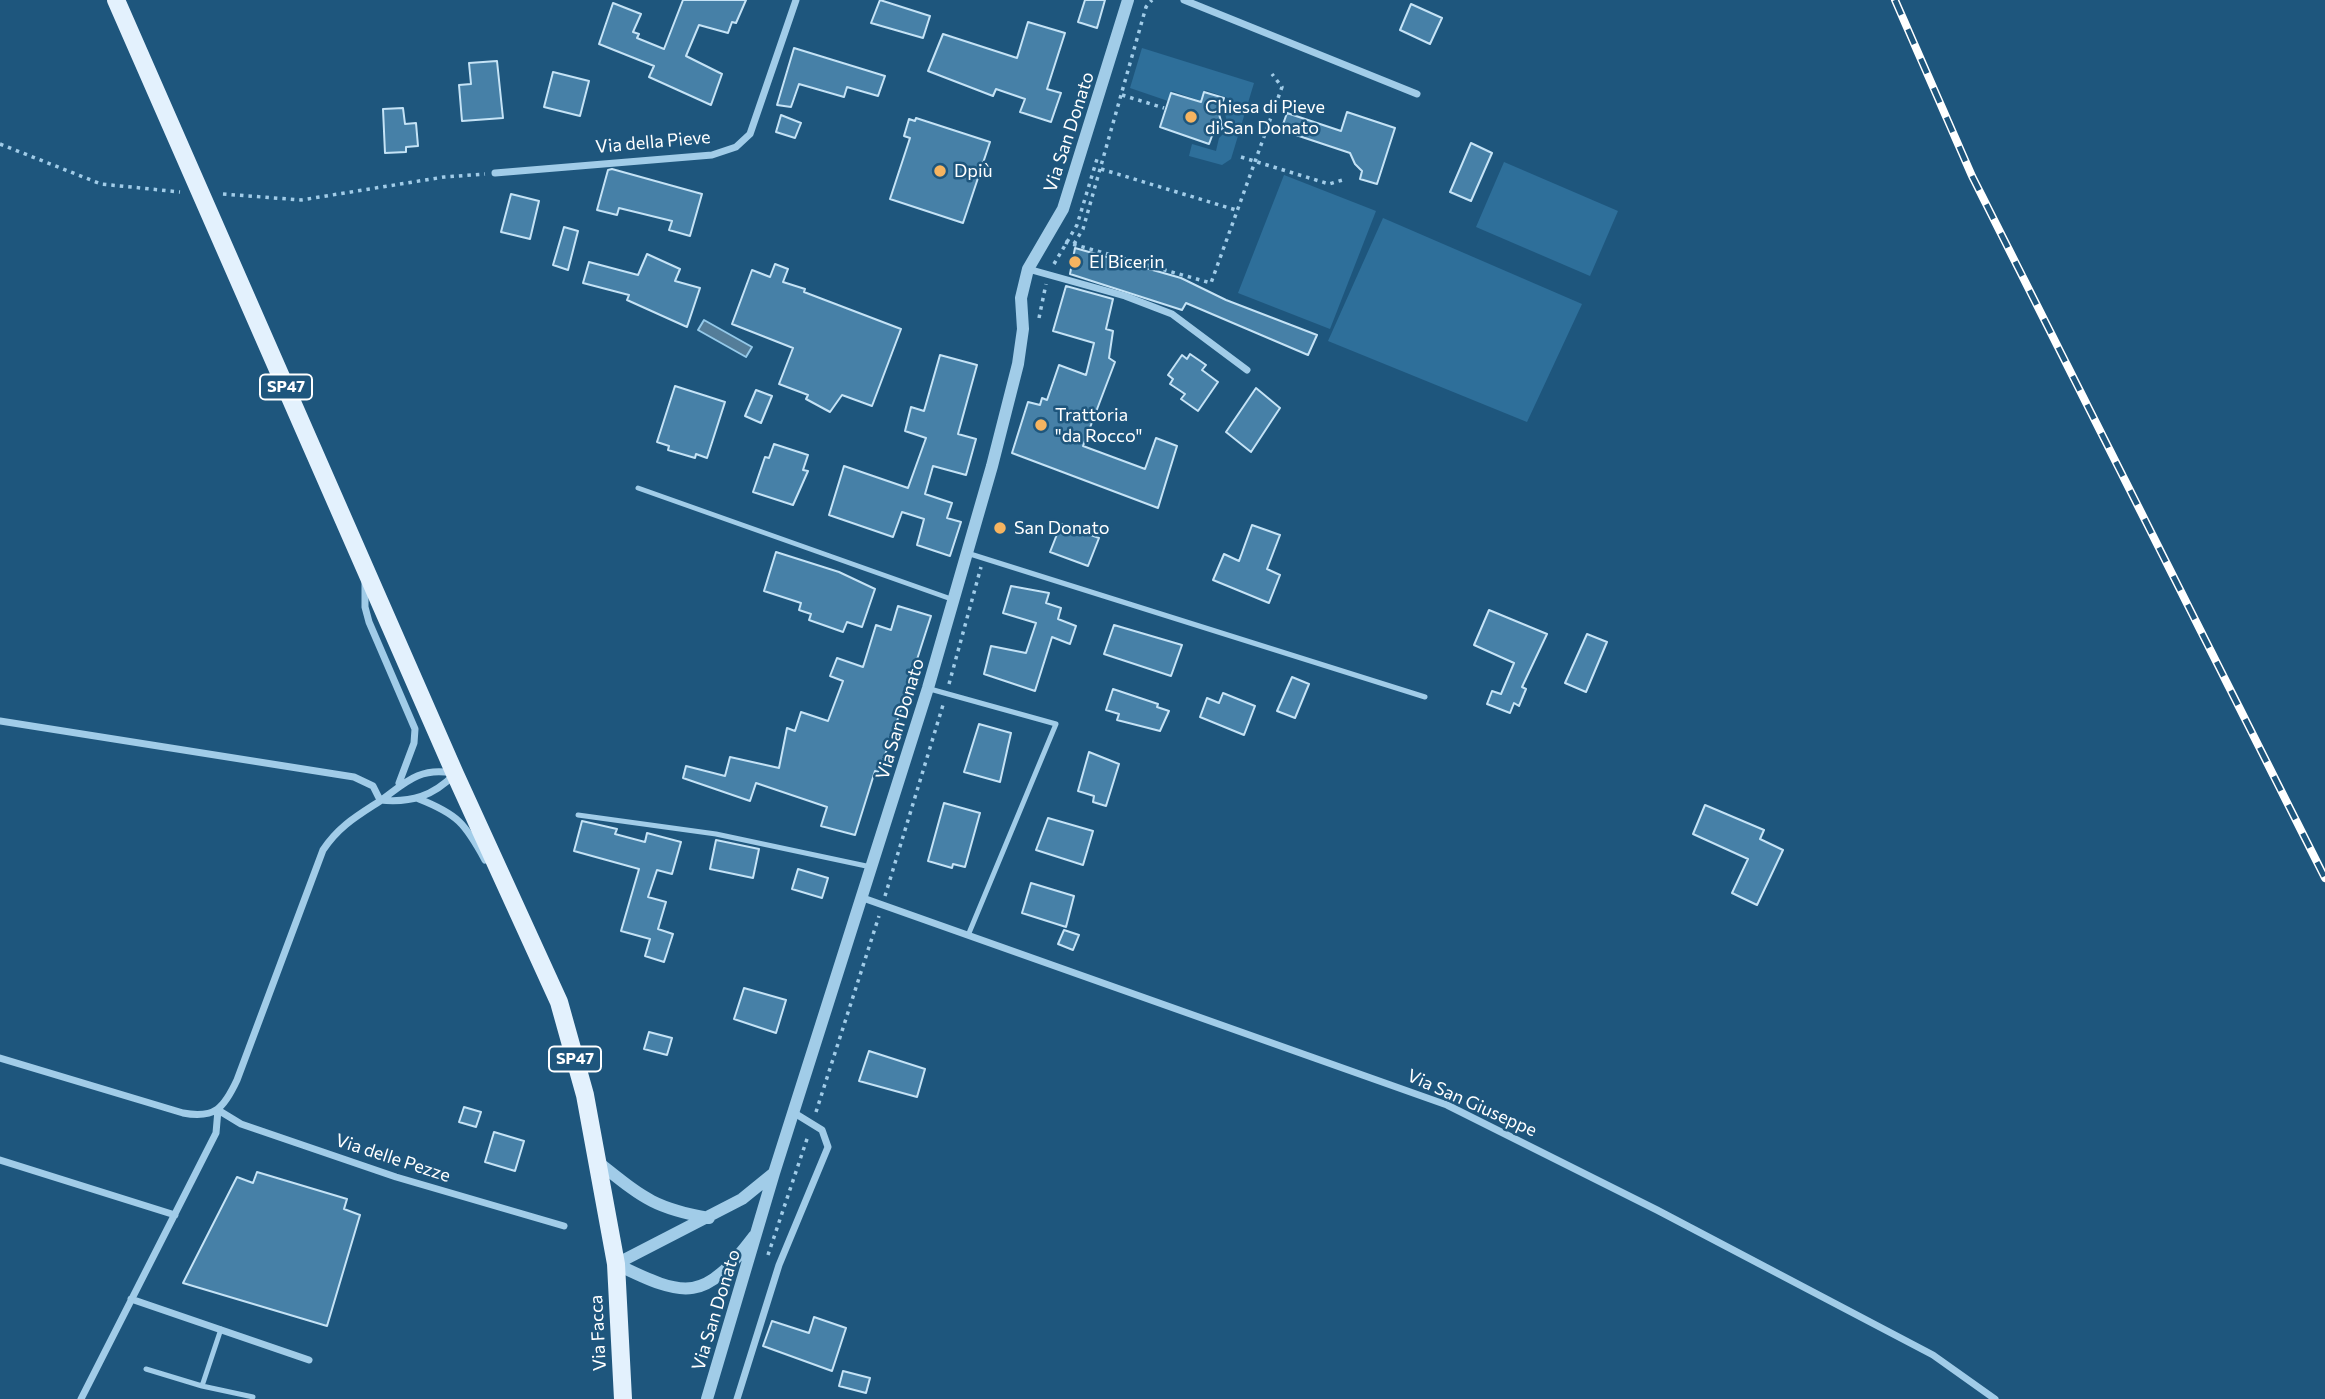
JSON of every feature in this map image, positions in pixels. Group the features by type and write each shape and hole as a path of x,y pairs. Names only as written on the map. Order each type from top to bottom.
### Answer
{"main road":[{"name":"SP47","path":"117,0 454,774 559,1002 599,1163 616,1265"},
{"name":"Via Facca","path":"616,1265 623,1399"}],"street":[{"name":"Via della Pieve","path":"495,173 712,155 736,147 750,134 796,0"},
{"name":"Via San Donato","path":"707,1399 774,1173 796,1114 954,600 1018,364 1023,329 1020,298 1028,269 1063,209 1128,0"},
{"path":"1184,0 1417,94"},
{"path":"1028,269 1125,296 1172,314 1247,370"},
{"path":"366,570 363,594 369,622 415,729 414,743 400,783"},
{"path":"0,721 354,777 373,786 380,800"},
{"path":"0,1058 183,1113 200,1116 218,1110 228,1100 237,1080 323,850 346,821 380,800 400,783 428,771 454,774"},
{"path":"419,799 435,791 454,774"},
{"path":"380,800 419,799 452,813 463,825 539,958"},
{"name":"Via San Giuseppe","path":"863,898 970,933 1447,1105 1657,1210 1933,1355 1995,1399"},
{"path":"81,1399 216,1133 218,1110"},
{"name":"Via delle Pezze","path":"218,1110 241,1124 396,1177 564,1226"},
{"path":"737,1399 779,1265 828,1147 822,1130 796,1114"},
{"path":"0,1160 175,1215"},
{"path":"599,1163 638,1195 670,1211 709,1218"},
{"path":"616,1265 742,1199 774,1173"},
{"name":"Via San Donato","path":"616,1265 658,1285 681,1290 706,1286 726,1270 758,1231"},
{"path":"131,1299 309,1360"}],"lane":[{"path":"638,488 954,600"},
{"path":"967,553 1425,697"},
{"path":"928,688 1056,724 970,933"},
{"path":"578,815 716,834 872,867"},
{"path":"202,1386 222,1329"},
{"path":"146,1369 202,1386 253,1397"}],"path":[{"path":"1074,244 1083,229 1146,7 1152,0"},
{"path":"1065,242 1211,283 1282,87 1272,74"},
{"path":"1122,95 1164,108"},
{"path":"0,144 101,184 182,192"},
{"path":"1241,157 1329,184 1346,179"},
{"path":"1101,169 1236,210"},
{"path":"223,194 301,200 444,177 495,173"},
{"path":"812,1124 874,931"}],"shaded area":[{"path":"1142,48 1254,83 1231,159 1222,165 1189,156 1192,144 1216,151 1219,138 1229,128 1225,114 1228,98 1205,90 1201,101 1172,91 1168,101 1130,88"},
{"path":"1504,162 1618,211 1590,276 1476,227"},
{"path":"1284,175 1376,211 1330,329 1238,293"},
{"path":"1383,218 1582,304 1527,422 1328,341"},
{"path":"704,320 752,347 746,357 698,330"}],"building":[{"path":"683,0 746,0 736,23 732,22 728,33 699,25 686,56 722,74 711,105 649,77 654,66 599,44 613,3 641,14 633,32 639,34 637,38 664,49"},
{"path":"880,0 930,16 923,38 871,23"},
{"path":"1085,0 1105,0 1097,28 1078,22"},
{"path":"1411,4 1442,18 1430,44 1400,30"},
{"path":"1028,22 1065,33 1047,89 1061,93 1051,122 1020,112 1025,99 996,89 993,96 928,71 943,34 1017,58"},
{"path":"794,48 885,76 878,96 847,87 844,97 799,84 791,107 777,105"},
{"path":"497,61 503,118 462,121 459,85 471,84 469,63"},
{"path":"553,72 589,81 580,116 544,107"},
{"name":"Chiesa di Pieve di San Donato","path":"1204,92 1224,98 1219,114 1223,128 1212,136 1209,144 1160,127 1171,93 1201,102"},
{"path":"403,108 405,124 416,123 418,146 406,147 406,152 385,153 383,109"},
{"path":"1347,112 1395,128 1377,184 1360,179 1362,171 1350,153 1281,130 1287,113 1341,131"},
{"path":"781,115 801,123 795,138 776,132"},
{"name":"Dpiù","path":"916,118 990,142 963,223 890,199 910,138 904,136 909,119 915,121"},
{"path":"1471,143 1492,153 1471,201 1450,192"},
{"path":"608,170 702,194 690,236 669,230 672,221 619,208 617,215 597,210"},
{"path":"511,194 539,201 530,239 501,232"},
{"path":"564,227 578,231 568,270 553,265"},
{"path":"1075,248 1181,278 1226,300 1317,335 1308,355 1186,303 1182,310 1070,274"},
{"path":"647,254 680,269 675,281 700,288 687,327 627,300 629,295 583,283 589,262 638,275"},
{"path":"775,264 788,269 783,282 901,329 872,406 842,395 830,412 806,399 808,395 779,384 793,348 732,324 752,270 770,277"},
{"path":"1066,286 1113,299 1106,329 1113,331 1109,358 1115,362 1083,446 1145,469 1156,438 1177,446 1158,508 1012,453 1028,402 1040,405 1042,398 1047,400 1059,365 1086,375 1094,343 1053,331"},
{"path":"1190,354 1206,365 1202,370 1218,382 1198,411 1181,399 1185,394 1170,384 1173,379 1168,375 1182,355 1187,359"},
{"path":"940,355 977,365 958,434 976,439 966,475 933,466 925,494 952,503 947,518 961,522 950,556 917,545 924,519 902,512 893,537 829,515 844,466 908,488 926,438 905,431 911,407 924,411"},
{"path":"675,386 725,402 707,458 696,454 695,458 668,450 669,446 657,442"},
{"path":"1256,388 1280,408 1251,452 1226,432"},
{"path":"756,390 772,396 761,423 745,416"},
{"path":"774,444 808,455 803,470 808,471 793,505 753,492 765,457 769,458"},
{"path":"1061,524 1099,538 1088,566 1050,552"},
{"path":"1252,525 1280,535 1267,569 1280,575 1269,603 1213,580 1224,554 1239,561"},
{"path":"776,552 839,572 875,589 862,627 847,622 843,632 809,620 811,614 799,610 801,603 764,591"},
{"path":"1011,586 1049,593 1046,603 1061,608 1058,619 1076,626 1070,644 1052,637 1035,691 984,674 991,646 1026,653 1036,623 1003,613"},
{"path":"898,606 931,616 892,737 878,772 875,771 855,835 821,826 827,807 756,783 750,801 683,778 686,766 725,776 730,757 779,768 787,728 795,731 801,712 828,721 843,681 830,676 837,658 863,667 876,625 891,630"},
{"path":"1489,610 1547,634 1522,687 1526,689 1519,706 1514,703 1510,713 1487,704 1492,691 1501,694 1514,663 1474,645"},
{"path":"1114,625 1182,645 1171,676 1104,654"},
{"path":"1587,634 1607,642 1586,692 1565,683"},
{"path":"1292,677 1309,684 1295,718 1277,711"},
{"path":"1113,689 1158,704 1157,707 1169,711 1160,731 1117,720 1119,714 1106,710"},
{"path":"1223,693 1255,706 1244,735 1200,717 1207,698 1219,703"},
{"path":"979,724 1011,733 1000,782 964,772"},
{"path":"1089,752 1119,764 1106,806 1093,802 1094,796 1078,791"},
{"path":"944,803 980,813 965,867 953,864 952,868 928,861"},
{"path":"1705,805 1764,830 1760,839 1783,850 1757,905 1732,893 1748,859 1693,834"},
{"path":"1048,818 1093,831 1083,865 1036,850"},
{"path":"582,821 617,829 615,834 645,842 647,833 681,842 672,874 657,870 648,897 666,902 658,929 673,934 664,962 645,956 650,939 621,931 639,869 574,851"},
{"path":"716,840 759,849 753,878 710,869"},
{"path":"798,869 828,878 822,898 792,889"},
{"path":"1031,883 1074,896 1066,927 1022,913"},
{"path":"1064,930 1079,935 1073,950 1058,944"},
{"path":"744,988 786,1000 776,1033 734,1019"},
{"path":"649,1032 672,1038 667,1055 644,1049"},
{"path":"869,1051 925,1069 917,1097 859,1081"},
{"path":"464,1107 481,1112 476,1127 459,1122"},
{"path":"494,1132 524,1141 515,1171 485,1162"},
{"path":"257,1172 347,1199 344,1209 360,1215 327,1326 183,1283 237,1177 253,1183"},
{"path":"814,1317 846,1328 832,1371 763,1346 772,1321 809,1333"},
{"path":"843,1371 870,1378 866,1393 839,1386"}],"railway":[{"path":"1895,0 1972,176 2325,878"}],"place":[{"name":"Chiesa di Pieve di San Donato","path":"1191,117"},
{"name":"Dpiù","path":"940,171"},
{"name":"El Bicerin","path":"1075,262"},
{"name":"Trattoria \"da Rocco\"","path":"1041,425"},
{"name":"San Donato","path":"1000,528"}]}
